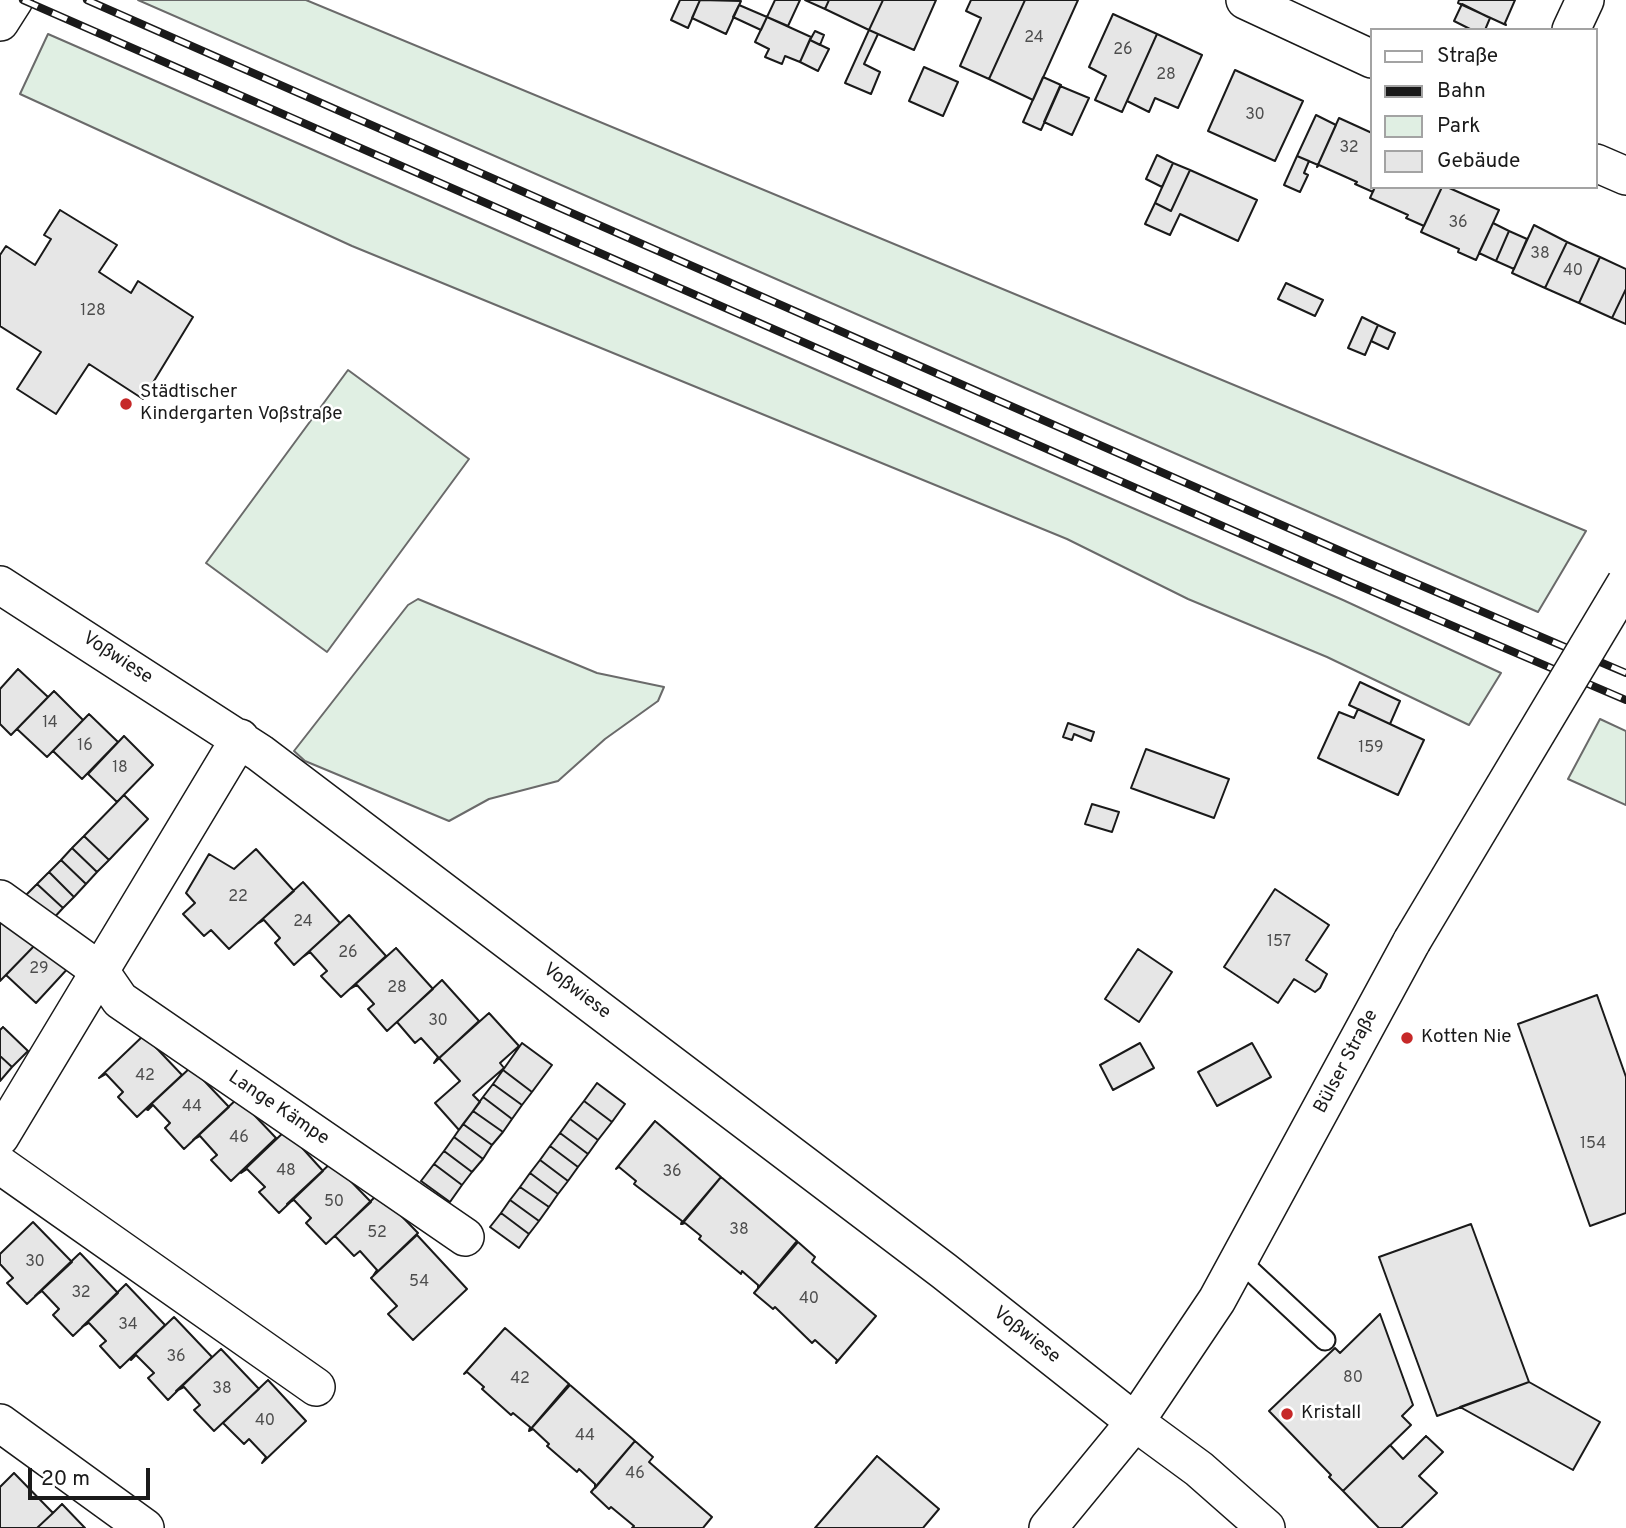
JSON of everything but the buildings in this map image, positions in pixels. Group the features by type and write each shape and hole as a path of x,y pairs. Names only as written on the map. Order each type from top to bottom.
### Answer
{"street":[{"path":"1245,0 1370,58"},
{"path":"1572,28 1585,0"},
{"path":"1598,164 1626,176"},
{"name":"Bülser Straße","path":"1048,1528 1135,1422 1217,1300 1412,941 1626,583"},
{"name":"Voßwiese","path":"0,585 240,738 944,1271 1135,1422 1199,1469 1266,1528"},
{"path":"0,1137 240,738"},
{"name":"Lange Kämpe","path":"0,899 100,971 120,1000 465,1237"},
{"path":"0,1165 316,1387"},
{"path":"0,1423 145,1528"}],"lane":[{"path":"1240,1261 1325,1340"}],"green space":[{"path":"138,0 306,0 1586,531 1538,612"},
{"path":"48,34 1343,600 1501,673 1469,725 1327,657 1188,599 1067,539 352,246 20,94"},
{"path":"348,370 469,459 327,652 206,563"},
{"path":"418,599 597,673 664,687 658,701 605,739 558,781 489,799 449,821 305,761 294,751 408,605"},
{"path":"1600,719 1626,731 1626,805 1568,779"}],"railway":[{"path":"23,0 1348,581 1626,700"},
{"path":"87,0 1359,559 1626,673"}],"place":[{"name":"Städtischer Kindergarten Voßstraße","path":"126,404"},
{"name":"Kotten Nie","path":"1407,1038"},
{"name":"Kristall","path":"1287,1414"}]}
